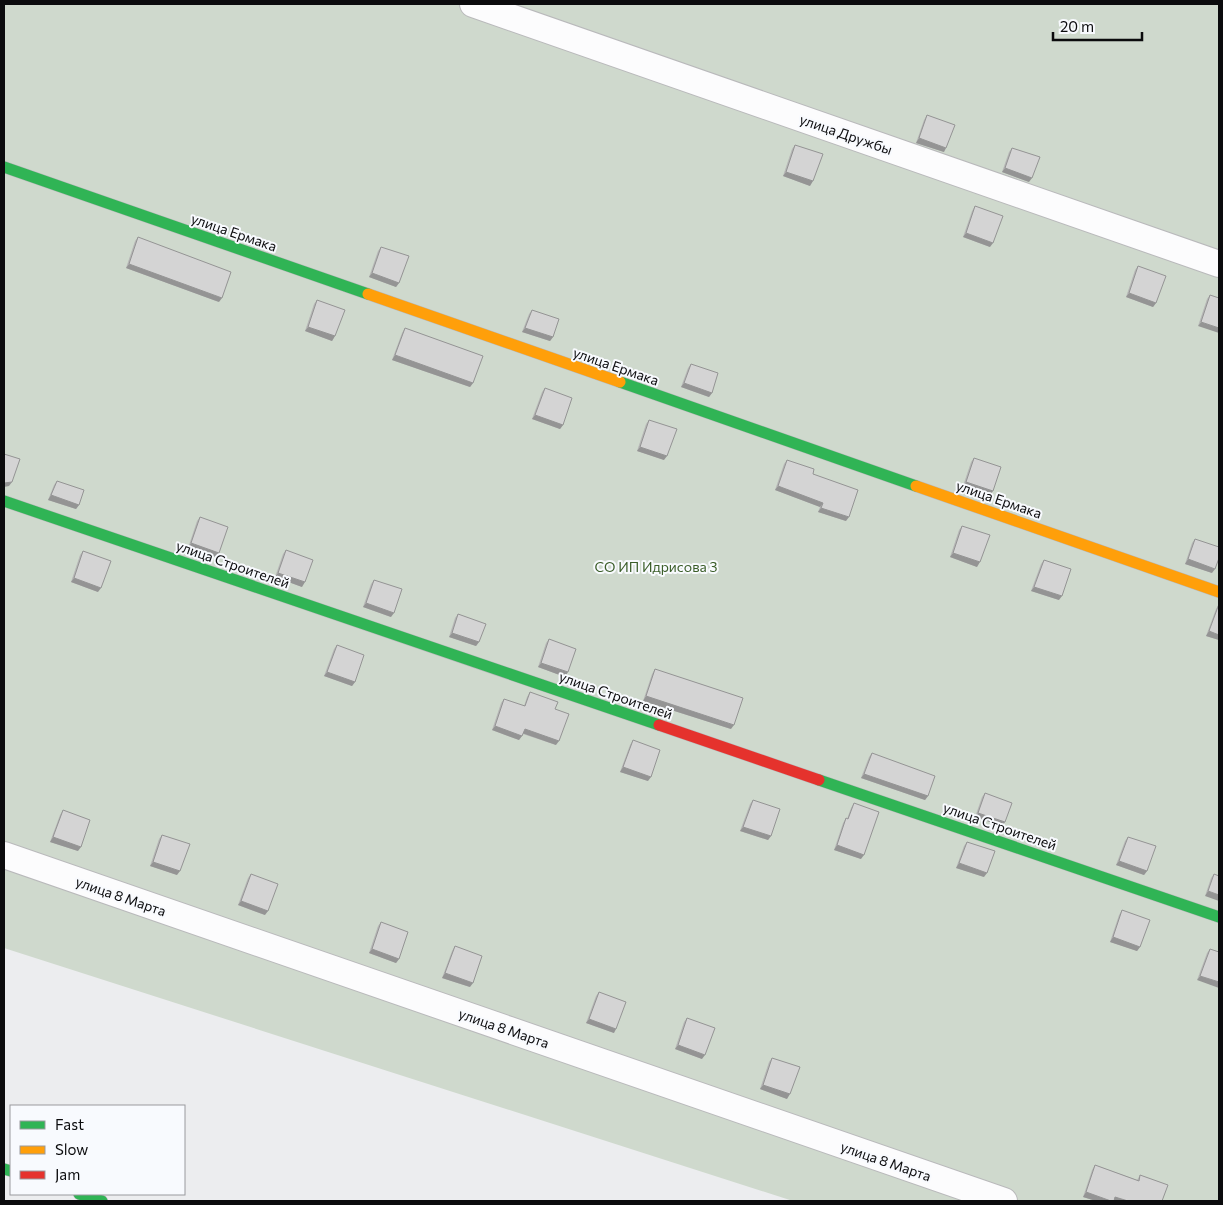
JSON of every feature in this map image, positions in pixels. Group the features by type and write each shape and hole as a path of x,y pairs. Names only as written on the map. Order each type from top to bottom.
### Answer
{"street":[{"name":"улица Дружбы","path":"473,4 1219,264"},
{"name":"улица Ермака","path":"4,168 1219,592"},
{"name":"улица Строителей","path":"4,501 1219,917"},
{"name":"улица 8 Марта","path":"4,856 1004,1201"},
{"path":"82,1195 102,1201"}],"green space":[{"name":"СО ИП Идрисова 3","path":"4,4 1219,4 1219,1201 793,1201 4,948"}],"building":[{"path":"927,115 955,125 946,148 919,138"},
{"path":"795,145 823,154 813,181 786,172"},
{"path":"1012,148 1040,157 1032,178 1005,168"},
{"path":"975,206 1003,216 993,243 966,233"},
{"path":"138,237 231,272 222,298 129,264"},
{"path":"381,247 409,256 399,283 372,273"},
{"path":"1138,266 1166,276 1156,303 1129,293"},
{"path":"1210,295 1219,298 1219,328 1201,322"},
{"path":"317,300 345,310 335,336 308,327"},
{"path":"532,310 559,319 553,337 525,328"},
{"path":"405,328 483,356 473,383 395,355"},
{"path":"691,364 718,373 712,393 684,383"},
{"path":"545,388 572,398 563,425 535,415"},
{"path":"649,420 677,429 667,456 640,447"},
{"path":"4,454 20,459 12,482 4,483"},
{"path":"974,458 1001,467 993,491 966,482"},
{"path":"787,460 814,469 813,474 858,490 849,517 821,508 823,503 778,486"},
{"path":"57,481 84,490 79,505 51,495"},
{"path":"200,517 228,527 219,553 191,543"},
{"path":"962,526 990,535 980,562 953,553"},
{"path":"1195,539 1219,547 1219,558 1215,569 1188,559"},
{"path":"286,550 313,560 305,582 278,573"},
{"path":"83,551 111,561 101,588 74,578"},
{"path":"1044,560 1071,569 1062,596 1034,587"},
{"path":"374,580 402,589 394,613 366,603"},
{"path":"1219,604 1219,635 1209,631"},
{"path":"458,614 486,624 479,642 452,633"},
{"path":"549,639 576,649 568,672 541,663"},
{"path":"337,645 364,655 355,682 327,672"},
{"path":"655,669 743,698 734,725 646,696"},
{"path":"530,692 558,702 555,709 569,714 559,741 525,729 522,736 495,726 504,699 525,706"},
{"path":"633,740 660,750 651,777 623,767"},
{"path":"872,753 935,776 928,796 864,774"},
{"path":"985,793 1012,803 1005,822 978,813"},
{"path":"753,800 780,809 771,836 743,827"},
{"path":"854,803 879,812 864,855 837,845 846,818 848,819"},
{"path":"63,810 90,820 81,847 53,837"},
{"path":"162,835 190,844 180,871 153,862"},
{"path":"1128,837 1156,846 1147,871 1119,861"},
{"path":"967,842 995,851 987,873 959,863"},
{"path":"251,874 278,884 268,911 241,901"},
{"path":"1214,874 1219,876 1219,895 1208,891"},
{"path":"1122,910 1150,920 1140,947 1113,937"},
{"path":"381,922 408,932 399,959 372,949"},
{"path":"455,946 482,956 473,983 445,973"},
{"path":"1210,949 1219,952 1219,982 1200,976"},
{"path":"599,992 626,1002 616,1029 589,1019"},
{"path":"687,1018 715,1028 705,1055 678,1045"},
{"path":"772,1058 800,1067 790,1094 763,1085"},
{"path":"1095,1165 1139,1181 1140,1175 1168,1185 1162,1201 1128,1201 1115,1197 1114,1201 1111,1201 1086,1192"}],"traffic: fast":[{"path":"4,167 368,294"},
{"path":"620,382 916,486"},
{"path":"4,501 659,725"},
{"path":"819,780 1219,917"},
{"path":"4,1169 10,1171"},
{"path":"82,1195 102,1201"}],"traffic: slow":[{"path":"368,294 620,382"},
{"path":"916,486 1219,592"}],"traffic: jam":[{"path":"659,725 819,780"}]}
